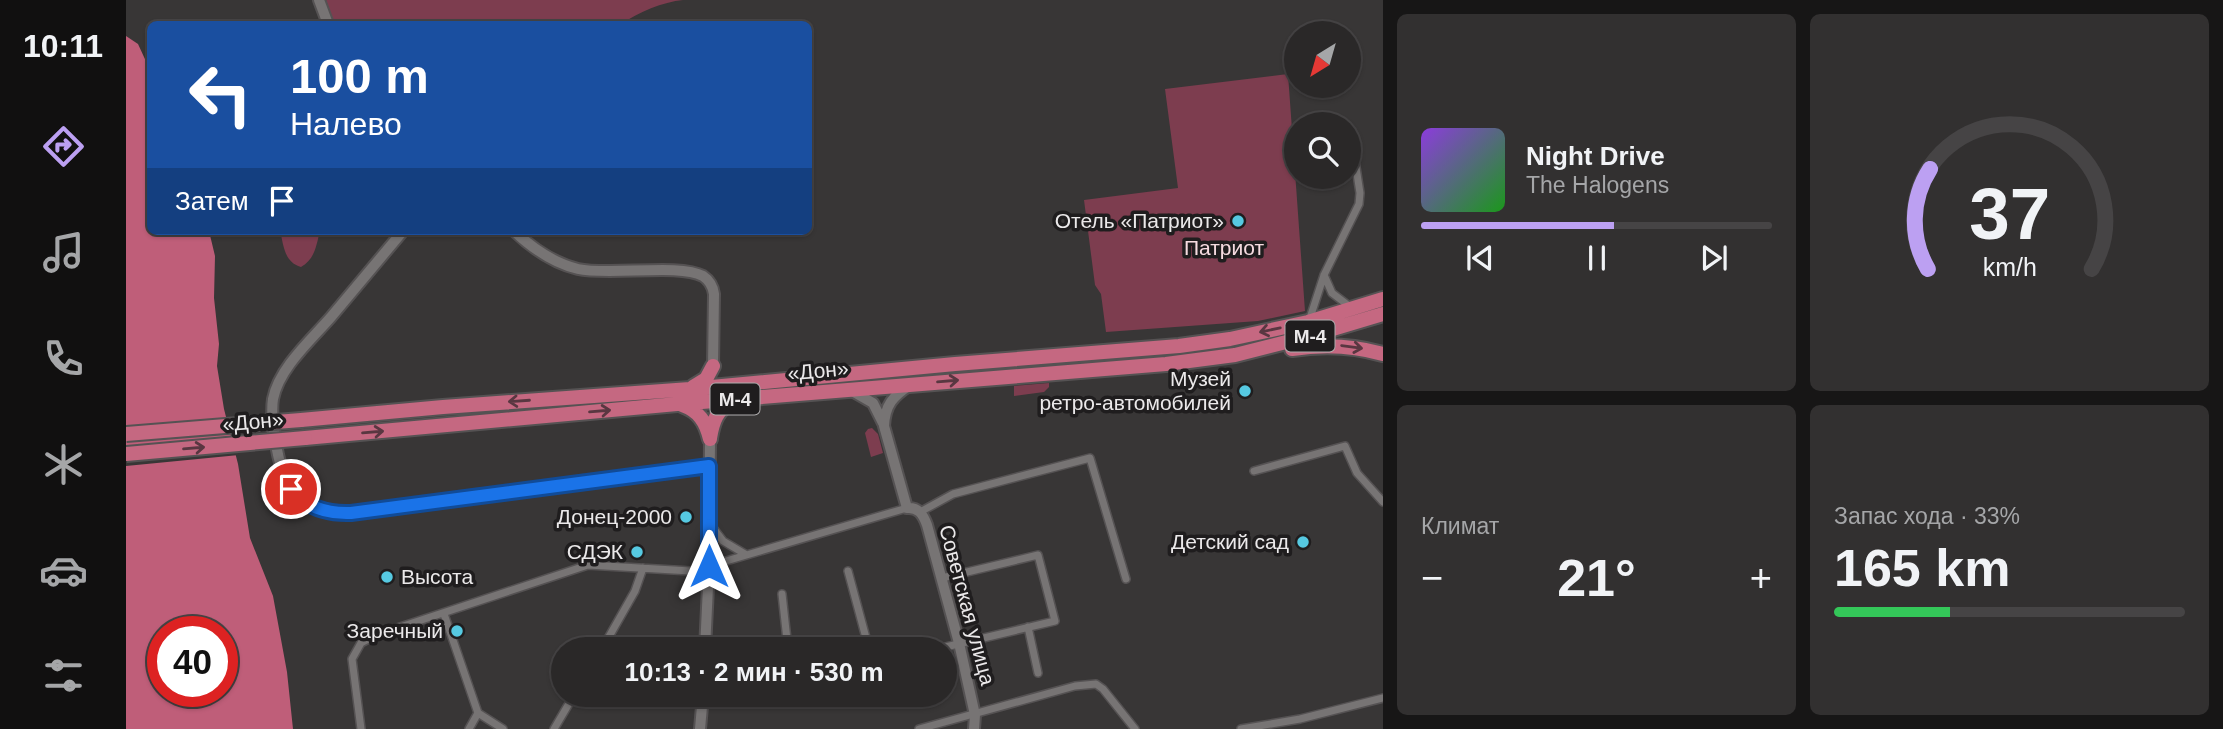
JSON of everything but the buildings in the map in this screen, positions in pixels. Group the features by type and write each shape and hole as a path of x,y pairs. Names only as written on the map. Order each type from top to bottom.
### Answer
{"highway":[{"name":"«Дон»","path":"126,454 677,404 734,392 955,363 1180,346 1308,322 1383,299"},
{"name":"«Дон»","path":"126,434 690,389 734,392 848,390 1081,372 1235,355 1383,314"},
{"path":"1235,355 1338,345 1383,354"},
{"path":"690,389 706,379 713,366"},
{"path":"710,439 715,418 734,392 720,379 713,366"},
{"path":"677,404 689,407 701,416 710,439"}],"main road":[{"path":"319,0 327,21"},
{"path":"400,235 292,363 276,391 272,411 278,456 285,477 298,496 307,503 327,512 351,513 709,466"},
{"path":"518,235 538,251 575,268 610,272 664,271 702,276 713,287 714,294 713,366"},
{"path":"884,426 889,401 912,383"},
{"path":"848,390 873,403 884,426"},
{"name":"Советская улица","path":"884,426 914,509 927,525 959,643 975,715 975,729"},
{"path":"706,637 710,439"},
{"path":"700,729 702,707"}],"street":[{"path":"1308,322 1324,275 1359,204 1359,189"},
{"path":"1324,275 1332,293 1353,309"},
{"path":"1254,471 1343,445 1348,449 1359,476 1383,502"},
{"path":"361,729 352,659 361,643 376,635 588,565 709,569 746,555 914,509 953,494 1090,458 1126,579"},
{"path":"709,523 723,541 746,555"},
{"path":"942,578 1038,555 1055,621 959,643"},
{"path":"609,637 635,591 643,568"},
{"path":"848,571 866,637"},
{"path":"782,594 785,637"},
{"path":"443,614 478,713 502,729"},
{"path":"1028,627 1038,673"},
{"path":"919,729 1075,686 1096,684 1135,729"},
{"path":"1241,729 1300,719 1383,698"},
{"path":"554,729 568,707"},
{"path":"469,729 478,713"}],"green space":[{"path":"326,0 683,0 651,8 626,21 333,21"},
{"name":"Патриот","path":"1284,74 1284,98 1290,98 1291,112 1284,112 1284,189 1296,189 1305,311 1258,321 1106,332 1101,294 1095,285 1084,200 1178,188 1165,89"},
{"path":"281,235 319,235 312,256 301,267 291,261"},
{"path":"1049,383 1044,392 1014,396 1014,386"},
{"path":"872,428 878,434 883,453 871,457 865,433"}],"shaded area":[{"path":"126,36 138,44 147,64 147,235 210,235 215,256 214,298 219,344 217,366 224,409 238,464 250,538 273,596 287,672 293,729 126,729"}],"pier":[{"path":"235,437 239,455 126,466 126,446"}],"place":[{"name":"Отель «Патриот»","path":"1238,221"},
{"name":"Музей ретро-автомобилей","path":"1245,391"},
{"name":"Донец-2000","path":"686,517"},
{"name":"Детский сад","path":"1303,542"},
{"name":"СДЭК","path":"637,552"},
{"name":"Высота","path":"387,577"},
{"name":"Заречный","path":"457,631"}],"route":[{"path":"291,489 317,509 339,514 372,512 709,466 709,566"}]}
